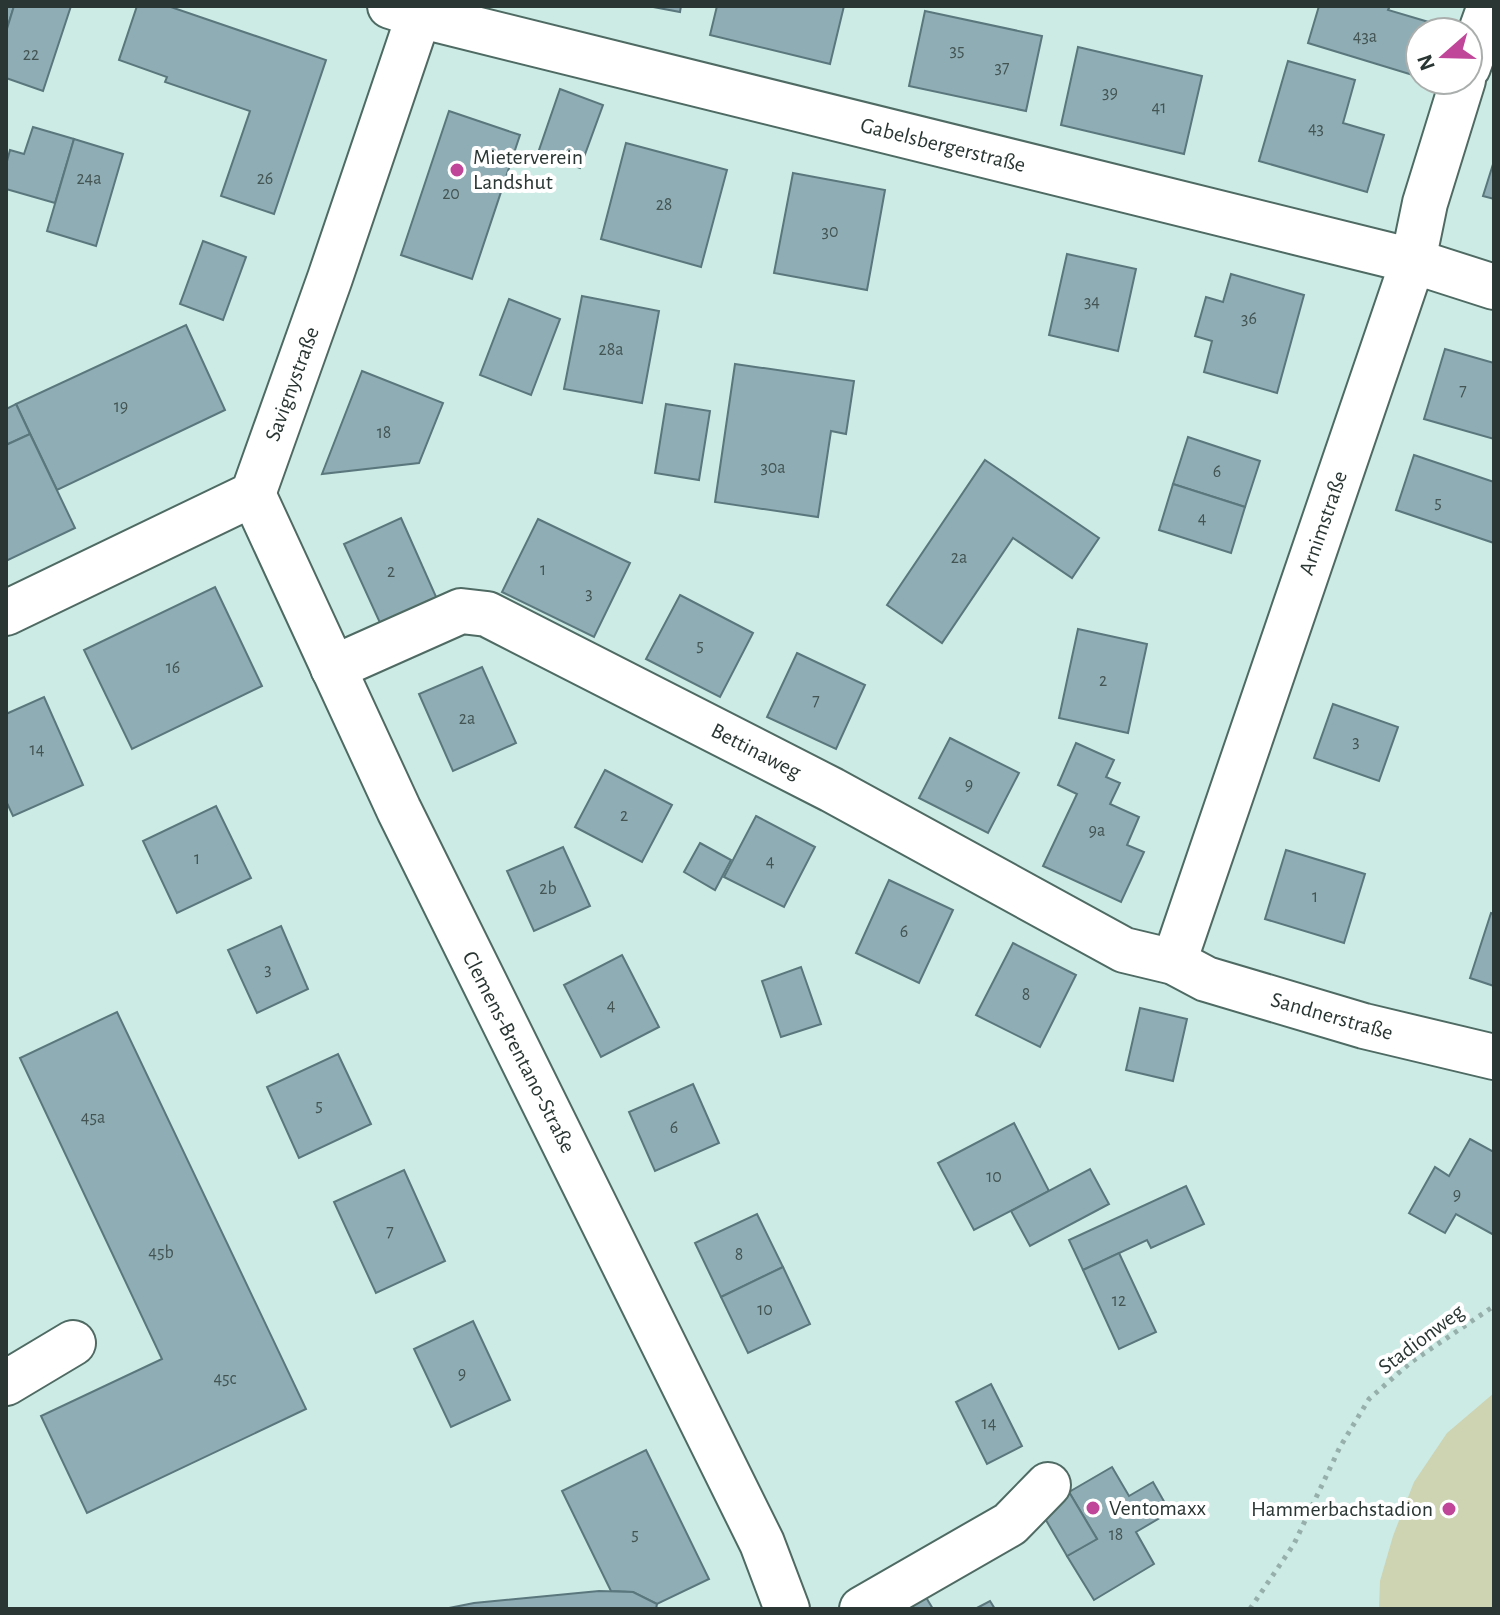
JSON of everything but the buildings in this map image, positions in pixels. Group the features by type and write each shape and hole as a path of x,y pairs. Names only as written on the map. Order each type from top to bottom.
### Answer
{"street":[{"name":"Gabelsbergerstraße","path":"410,9 1413,261 1494,287"},
{"name":"Savignystraße","path":"253,494 330,278 410,9"},
{"name":"Arnimstraße","path":"1174,962 1413,261 1425,203 1458,96"},
{"path":"6,613 253,494"},
{"name":"Clemens-Brentano-Straße","path":"253,494 432,877 762,1543 787,1609"},
{"name":"Bettinaweg","path":"333,668 461,611 487,614 832,790 1124,950 1174,962"},
{"name":"Sandnerstraße","path":"1174,962 1206,979 1349,1022 1494,1057"},
{"path":"6,1383 73,1343"},
{"path":"862,1609 1010,1524 1048,1485"}],"path":[{"name":"Stadionweg","path":"1250,1609 1294,1544 1340,1447 1369,1399 1410,1363 1494,1306"}],"green space":[{"name":"Hammerbachstadion","path":"1494,1393 1494,1609 1379,1609 1380,1581 1414,1482 1447,1433"}],"place":[{"name":"Mieterverein Landshut","path":"457,170"},
{"name":"Ventomaxx","path":"1093,1508"},
{"name":"Hammerbachstadion","path":"1449,1509"}]}
